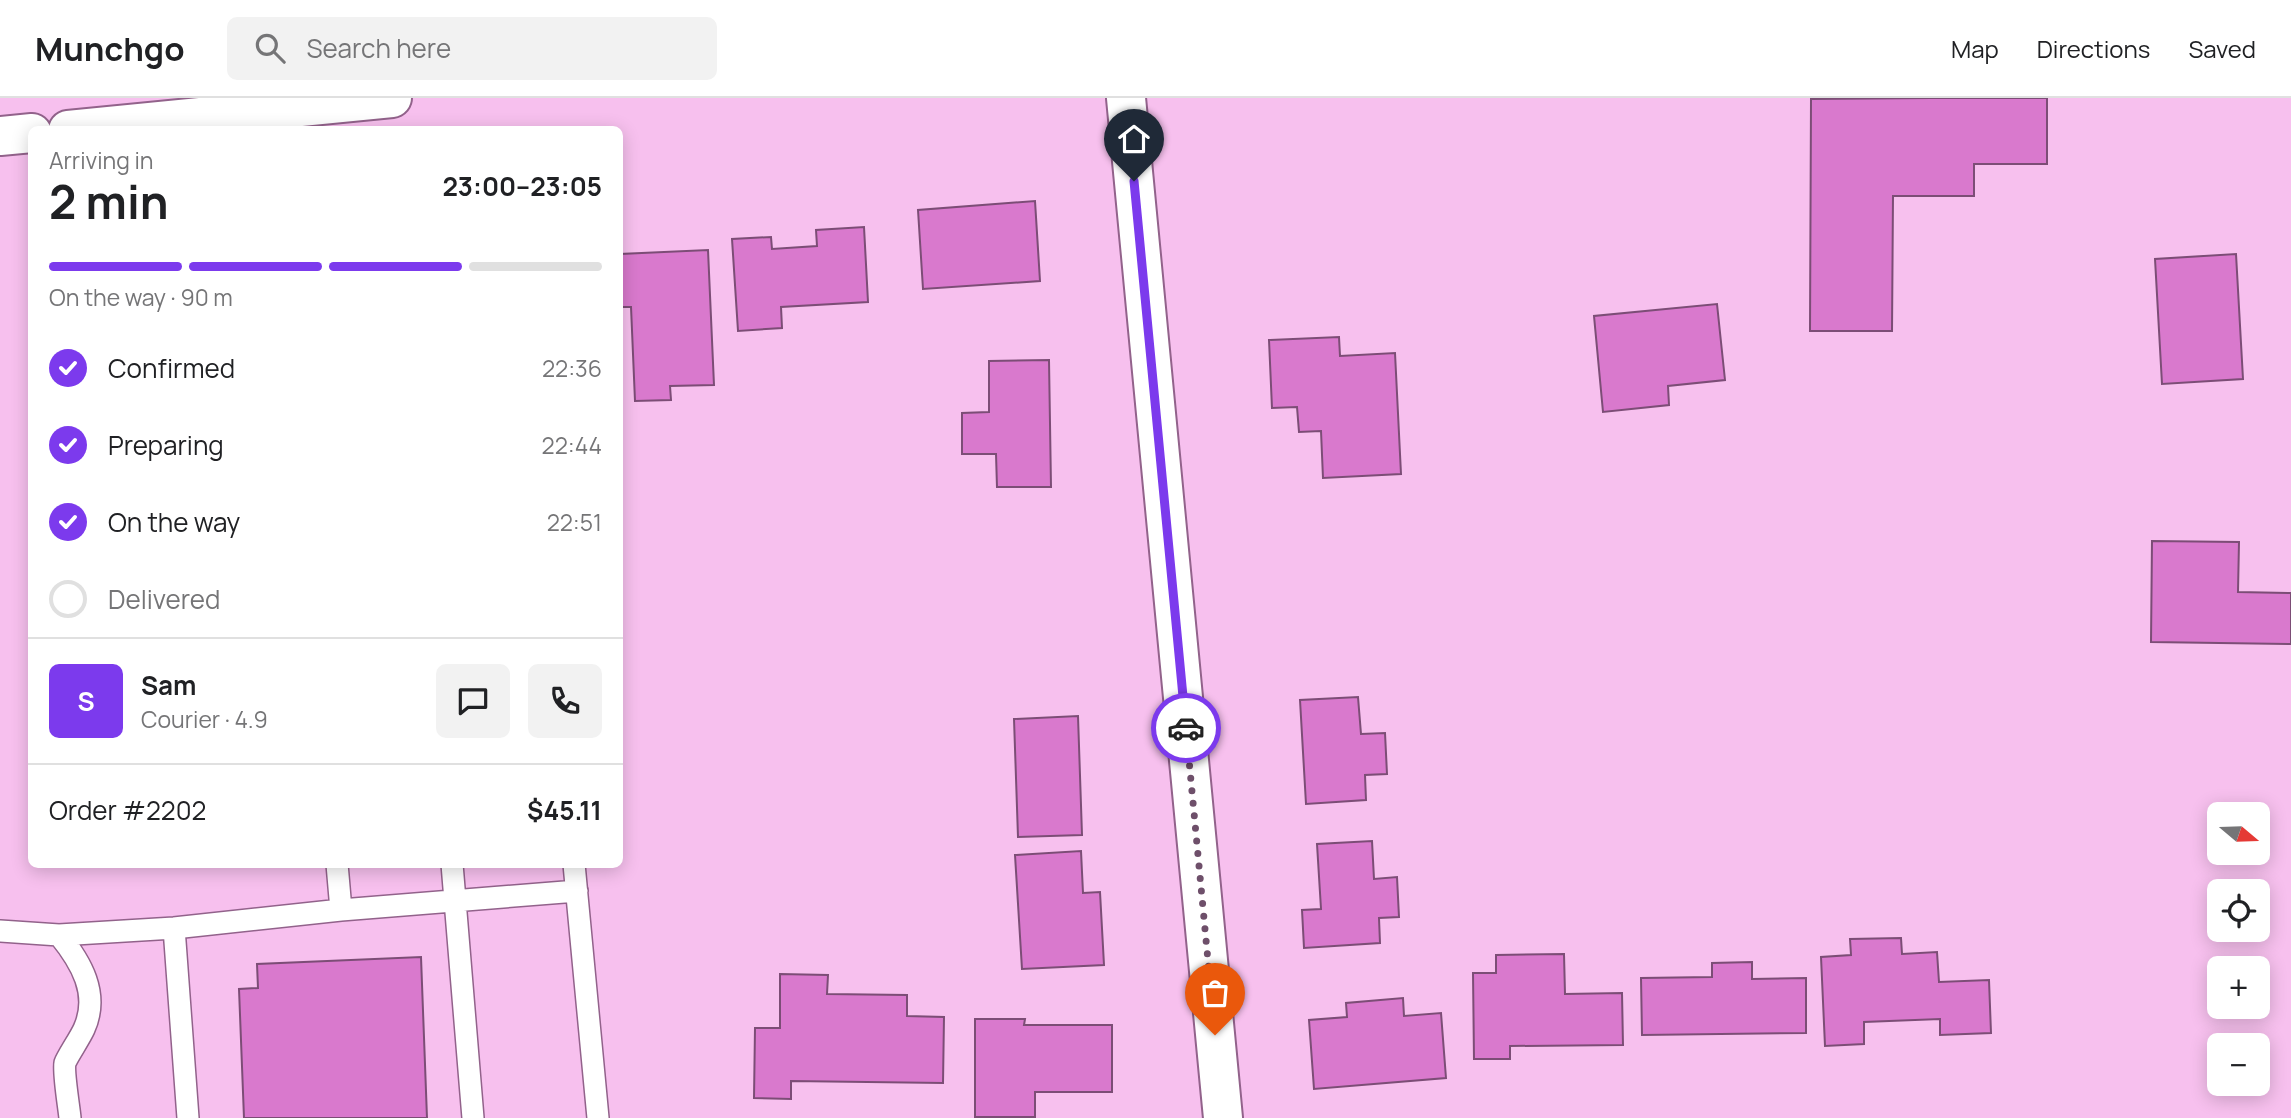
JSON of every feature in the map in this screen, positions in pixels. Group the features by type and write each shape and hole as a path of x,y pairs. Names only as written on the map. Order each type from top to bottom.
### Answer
{"street":[{"path":"108,126 391,98"},
{"path":"1126,98 1223,1118"},
{"path":"0,136 28,133"}],"lane":[{"path":"337,868 341,911"},
{"path":"452,868 474,1118"},
{"path":"574,868 598,1118"},
{"path":"0,931 59,935 174,928 577,891"},
{"path":"174,928 188,1118"},
{"path":"59,935 76,955 88,982 90,1004 86,1025 65,1063 70,1118"}],"building":[{"path":"2047,98 2047,164 1974,164 1974,196 1893,196 1892,331 1810,331 1811,99"},
{"path":"1035,201 1040,281 923,289 918,210"},
{"path":"864,227 868,302 781,307 782,328 738,331 732,239 771,237 772,249 817,246 816,230"},
{"path":"708,250 714,385 670,386 671,400 635,401 631,307 623,307 623,254"},
{"path":"2236,254 2243,379 2162,384 2155,259"},
{"path":"1717,304 1725,380 1668,386 1669,405 1603,412 1594,316"},
{"path":"1339,337 1340,356 1395,353 1401,474 1323,478 1321,431 1299,432 1297,407 1272,408 1269,340"},
{"path":"1049,360 1051,487 997,487 996,454 962,454 962,413 989,412 989,361"},
{"path":"2152,541 2239,542 2238,592 2291,593 2291,644 2151,642"},
{"path":"1358,697 1361,734 1385,733 1387,774 1365,775 1366,800 1306,804 1300,700"},
{"path":"1078,716 1082,835 1018,837 1014,719"},
{"path":"1372,841 1374,879 1397,877 1399,917 1379,918 1380,943 1304,948 1302,910 1321,909 1317,844"},
{"path":"1081,851 1083,893 1100,892 1104,965 1022,969 1015,855"},
{"path":"1901,938 1902,954 1937,952 1939,982 1989,980 1991,1033 1940,1035 1940,1019 1864,1022 1864,1044 1825,1046 1821,957 1851,955 1850,939"},
{"path":"1564,954 1565,994 1622,993 1623,1045 1510,1046 1510,1059 1474,1059 1473,973 1496,973 1496,955"},
{"path":"421,957 427,1118 244,1118 239,989 258,988 257,964"},
{"path":"1752,962 1752,979 1806,978 1806,1033 1642,1035 1641,978 1712,977 1712,963"},
{"path":"780,974 828,975 827,994 907,995 907,1016 944,1017 943,1083 791,1081 791,1099 754,1098 755,1028 780,1028"},
{"path":"1403,998 1404,1016 1441,1013 1446,1078 1314,1089 1309,1020 1347,1017 1346,1003"},
{"path":"975,1019 1025,1019 1024,1025 1112,1025 1112,1092 1035,1092 1035,1117 975,1117"}],"way so far":[{"path":"1186,728 1215,1035"}],"route":[{"path":"1134,181 1186,728"}]}
